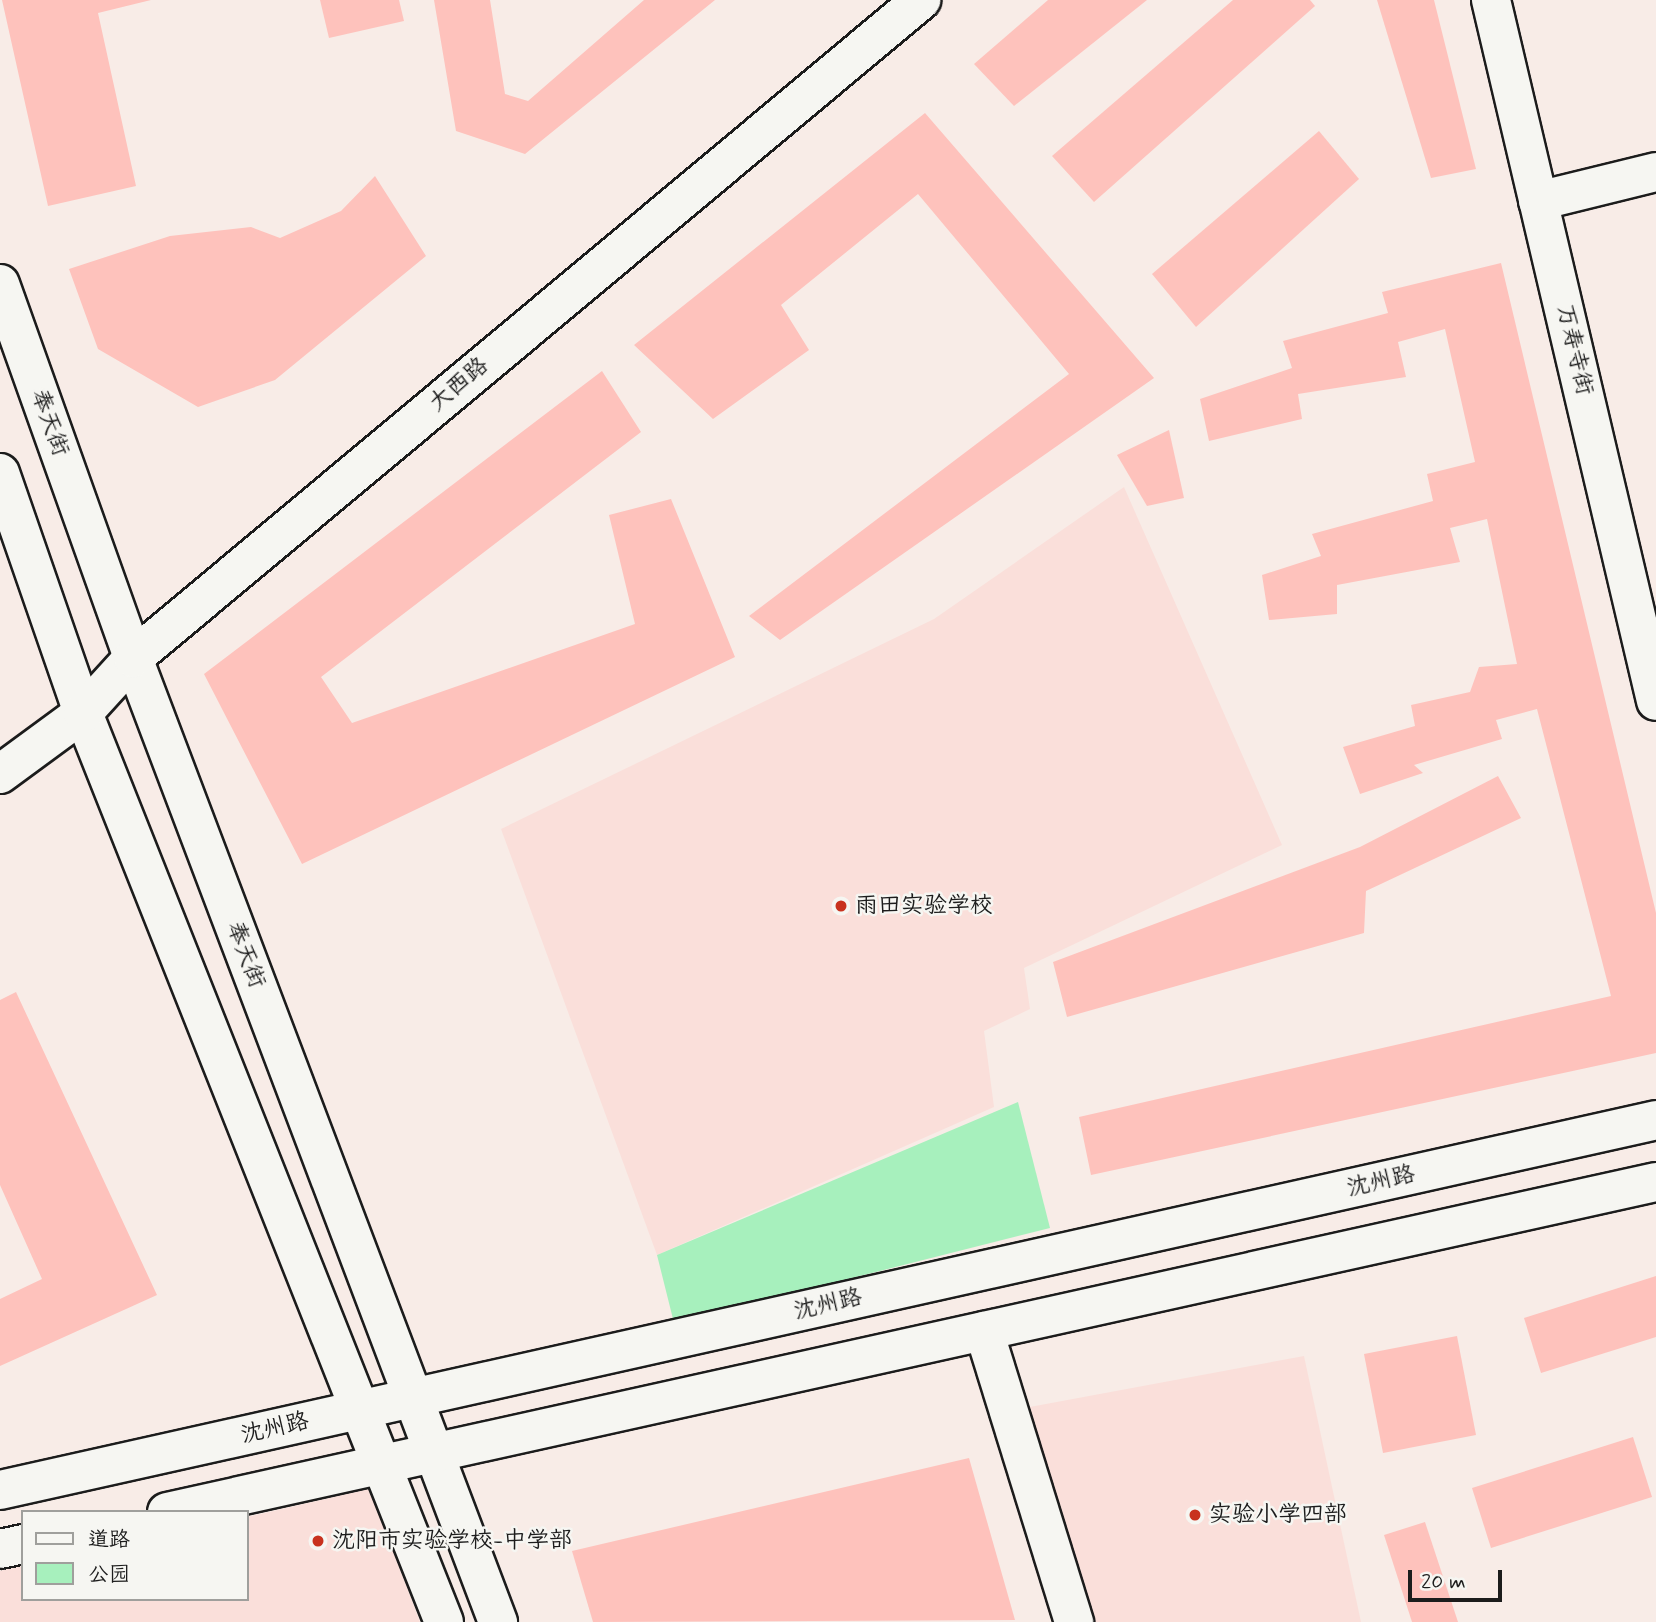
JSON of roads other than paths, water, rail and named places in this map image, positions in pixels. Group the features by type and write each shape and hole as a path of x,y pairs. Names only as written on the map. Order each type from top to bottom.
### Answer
{"main road":[{"name":"大西路","path":"0,774 83,713 132,657 921,0"},
{"name":"万寿寺街","path":"1491,0 1656,701"},
{"path":"1538,201 1656,172"},
{"name":"奉天街","path":"0,284 132,657 498,1622"},
{"path":"0,473 83,713 384,1464 444,1622"},
{"name":"沈州路","path":"0,1490 1656,1120"},
{"path":"176,1510 1656,1182"},
{"path":"984,1331 1074,1622"},
{"path":"0,1549 21,1544"}],"place":[{"name":"雨田实验学校","path":"841,906"},
{"name":"实验小学四部","path":"1195,1515"},
{"name":"沈阳市实验学校-中学部","path":"318,1541"}]}
